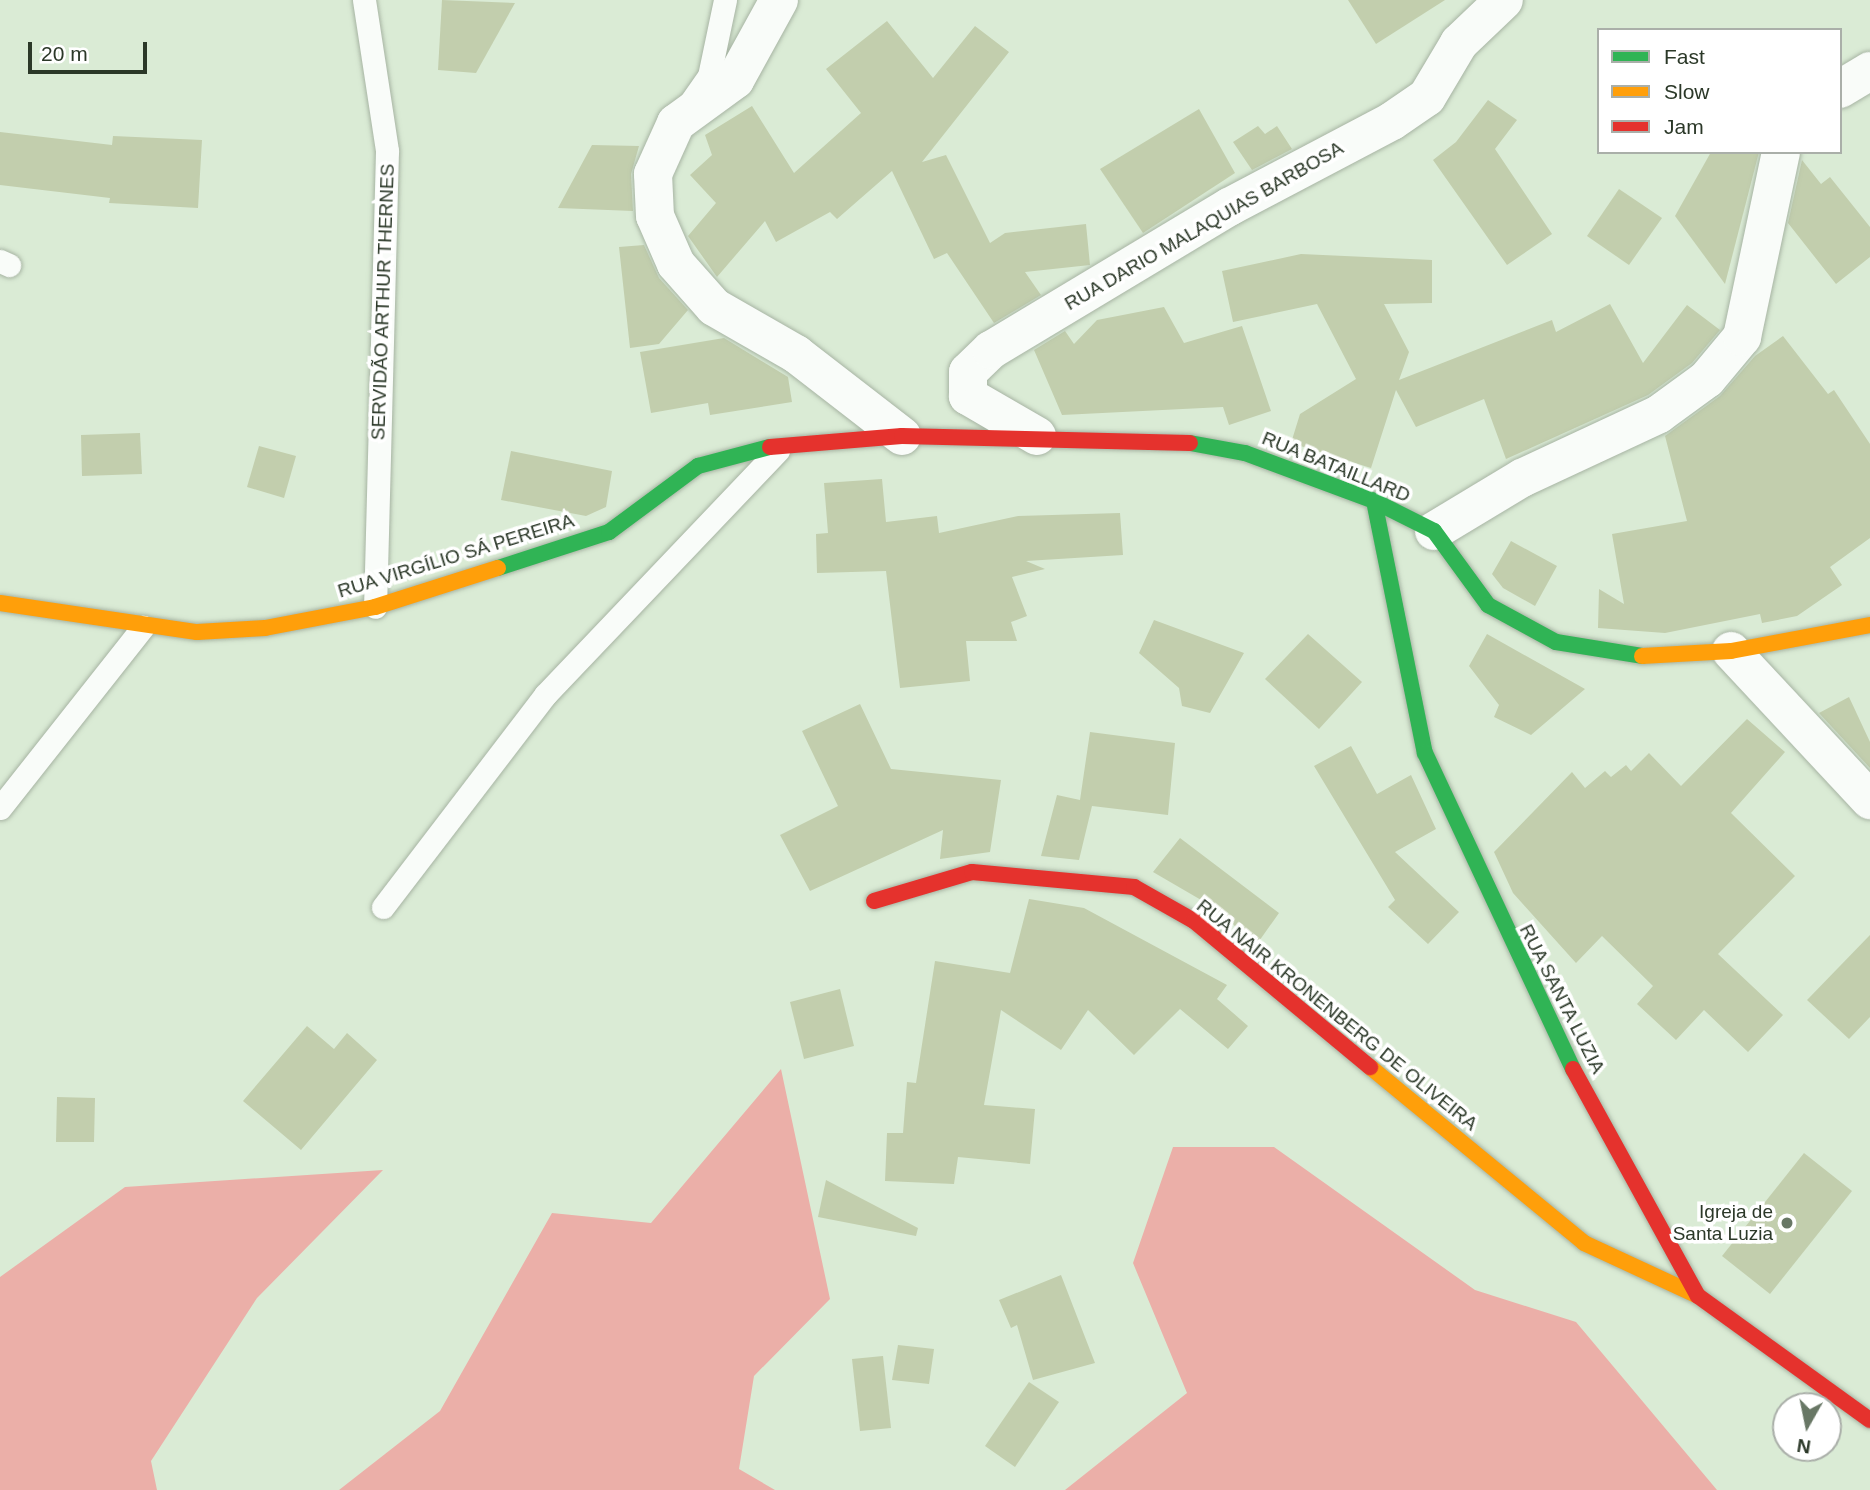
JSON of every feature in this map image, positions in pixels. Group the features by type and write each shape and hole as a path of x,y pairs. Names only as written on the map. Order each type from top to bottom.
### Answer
{"street":[{"path":"779,0 735,79 676,123 653,174 654,216 676,264 714,307 796,354 902,436"},
{"name":"RUA DARIO MALAQUIAS BARBOSA","path":"1037,436 968,396 968,372 991,351 1229,207 1392,121 1427,97 1459,43 1504,0"},
{"path":"1842,88 1870,71"},
{"path":"1434,531 1522,478 1660,414 1707,379 1742,337 1781,154"},
{"name":"RUA VIRGÍLIO SÁ PEREIRA","path":"0,603 143,627 265,628 375,607 609,532 698,466 786,443 902,436"},
{"name":"RUA BATAILLARD","path":"902,436 1164,438 1245,453 1374,501 1434,531 1488,605 1556,642 1627,657 1731,651 1870,625"},
{"name":"RUA SANTA LUZIA","path":"1374,501 1425,754 1555,1037 1698,1296 1870,1420"},
{"path":"1731,651 1870,800"},
{"name":"RUA NAIR KRONENBERG DE OLIVEIRA","path":"874,901 972,872 1134,887 1194,921 1584,1243 1698,1296"}],"lane":[{"name":"SERVIDÃO ARTHUR THERNES","path":"364,0 387,151 375,607"},
{"path":"676,123 709,76 724,0"},
{"path":"383,907 545,695 786,443"},
{"path":"0,808 143,627"}],"shaded area":[{"path":"781,1069 830,1299 754,1376 739,1469 775,1490 339,1490 440,1411 552,1213 651,1223"},
{"path":"1173,1147 1274,1147 1475,1290 1576,1322 1717,1490 1065,1490 1187,1393 1133,1263"},
{"path":"383,1170 257,1298 151,1461 157,1490 0,1490 0,1277 125,1187"}],"building":[{"path":"442,0 515,3 476,73 438,70"},
{"path":"1348,0 1445,0 1376,44"},
{"path":"887,21 933,78 975,26 1009,52 922,162 946,155 990,243 1005,233 1086,224 1090,265 1025,272 1041,295 994,323 947,253 934,259 892,171 837,219 830,212 776,242 765,221 717,277 688,236 716,203 690,175 712,155 705,135 752,106 794,173 861,113 826,69"},
{"path":"1488,100 1517,120 1495,149 1552,234 1507,265 1433,160 1456,142"},
{"path":"1199,109 1235,173 1143,233 1100,169"},
{"path":"1258,126 1265,134 1277,126 1292,149 1252,170 1233,142"},
{"path":"0,132 112,145 113,136 202,140 198,208 109,203 110,198 0,185"},
{"path":"592,145 639,146 631,174 633,211 558,208"},
{"path":"1710,154 1758,154 1725,284 1675,216"},
{"path":"1802,160 1821,184 1830,177 1870,227 1870,257 1836,284 1788,223"},
{"path":"1619,189 1662,218 1629,265 1587,236"},
{"path":"644,245 659,278 688,310 659,344 630,348 619,247"},
{"path":"1301,254 1432,260 1432,303 1384,304 1409,352 1399,380 1552,320 1556,332 1610,304 1643,363 1687,305 1720,330 1692,363 1648,395 1506,459 1484,399 1416,427 1396,390 1371,468 1291,443 1300,414 1356,379 1317,304 1233,322 1222,271"},
{"path":"1164,307 1184,343 1242,326 1271,411 1229,425 1223,407 1062,415 1034,350 1065,331 1074,344 1097,320"},
{"path":"1783,336 1828,394 1834,390 1870,444 1870,538 1830,567 1842,585 1797,616 1762,623 1760,614 1665,633 1598,628 1599,589 1624,604 1612,534 1687,521 1665,436 1720,396 1755,356"},
{"path":"724,338 788,377 792,402 710,415 708,403 651,413 640,352"},
{"path":"140,433 142,474 82,476 81,435"},
{"path":"259,446 296,456 284,498 247,487"},
{"path":"511,451 612,471 606,507 586,516 501,500"},
{"path":"882,479 886,522 937,516 939,533 1018,516 1120,513 1123,555 1026,561 1045,569 1012,577 1027,616 1011,622 1017,641 966,641 970,681 900,688 886,571 817,573 816,534 828,533 824,483"},
{"path":"1511,541 1557,566 1535,606 1503,588 1492,574"},
{"path":"1154,620 1244,653 1210,713 1182,706 1179,688 1139,653"},
{"path":"1308,634 1362,682 1319,729 1265,679"},
{"path":"1487,634 1585,689 1531,735 1494,717 1499,705 1469,666"},
{"path":"1849,697 1870,742 1870,768 1819,713"},
{"path":"860,704 891,769 1001,780 990,852 940,859 943,830 810,891 780,835 838,806 802,731"},
{"path":"1747,719 1785,752 1731,813 1795,876 1718,954 1783,1015 1748,1052 1704,1010 1676,1040 1637,1004 1653,986 1602,936 1576,963 1513,893 1494,852 1572,772 1585,788 1605,771 1611,777 1626,765 1631,771 1649,753 1681,786"},
{"path":"1090,732 1175,743 1168,815 1092,806 1079,860 1041,856 1057,795 1080,800"},
{"path":"1351,746 1377,794 1411,775 1436,829 1395,852 1459,912 1428,944 1388,907 1395,900 1314,766"},
{"path":"1180,838 1279,913 1257,944 1208,904 1153,872"},
{"path":"1029,899 1084,908 1227,985 1217,999 1248,1026 1228,1049 1180,1009 1134,1055 1088,1010 1061,1050 1001,1010 984,1105 1035,1109 1030,1164 958,1157 954,1184 885,1181 887,1133 903,1133 907,1082 916,1083 935,961 1010,973"},
{"path":"1870,935 1870,1017 1849,1039 1807,1000"},
{"path":"840,989 854,1046 804,1059 790,1002"},
{"path":"307,1026 334,1049 347,1033 377,1060 301,1150 243,1101"},
{"path":"57,1097 95,1098 94,1142 56,1142"},
{"name":"Igreja de Santa Luzia","path":"1804,1153 1852,1191 1770,1294 1722,1256"},
{"path":"826,1180 918,1228 916,1236 818,1217"},
{"path":"1061,1275 1095,1363 1033,1380 1017,1325 1011,1328 999,1300"},
{"path":"898,1345 934,1349 929,1384 892,1380"},
{"path":"883,1356 891,1428 860,1431 852,1359"},
{"path":"1029,1382 1059,1402 1015,1467 985,1446"}],"traffic: fast":[{"path":"1190,443 1245,453 1374,501 1434,531 1488,605 1556,642 1642,656"},
{"path":"498,568 609,532 698,466 770,447"},
{"path":"1374,501 1425,753 1573,1069"}],"traffic: slow":[{"path":"0,603 197,632 265,628 375,607 498,568"},
{"path":"1642,656 1731,651 1870,625"},
{"path":"1370,1067 1584,1243 1698,1296"}],"traffic: jam":[{"path":"770,447 902,436 1190,443"},
{"path":"874,901 972,872 1134,887 1194,921 1370,1067"},
{"path":"1573,1069 1698,1296 1870,1420"}],"place":[{"name":"Igreja de Santa Luzia","path":"1787,1223"}]}
